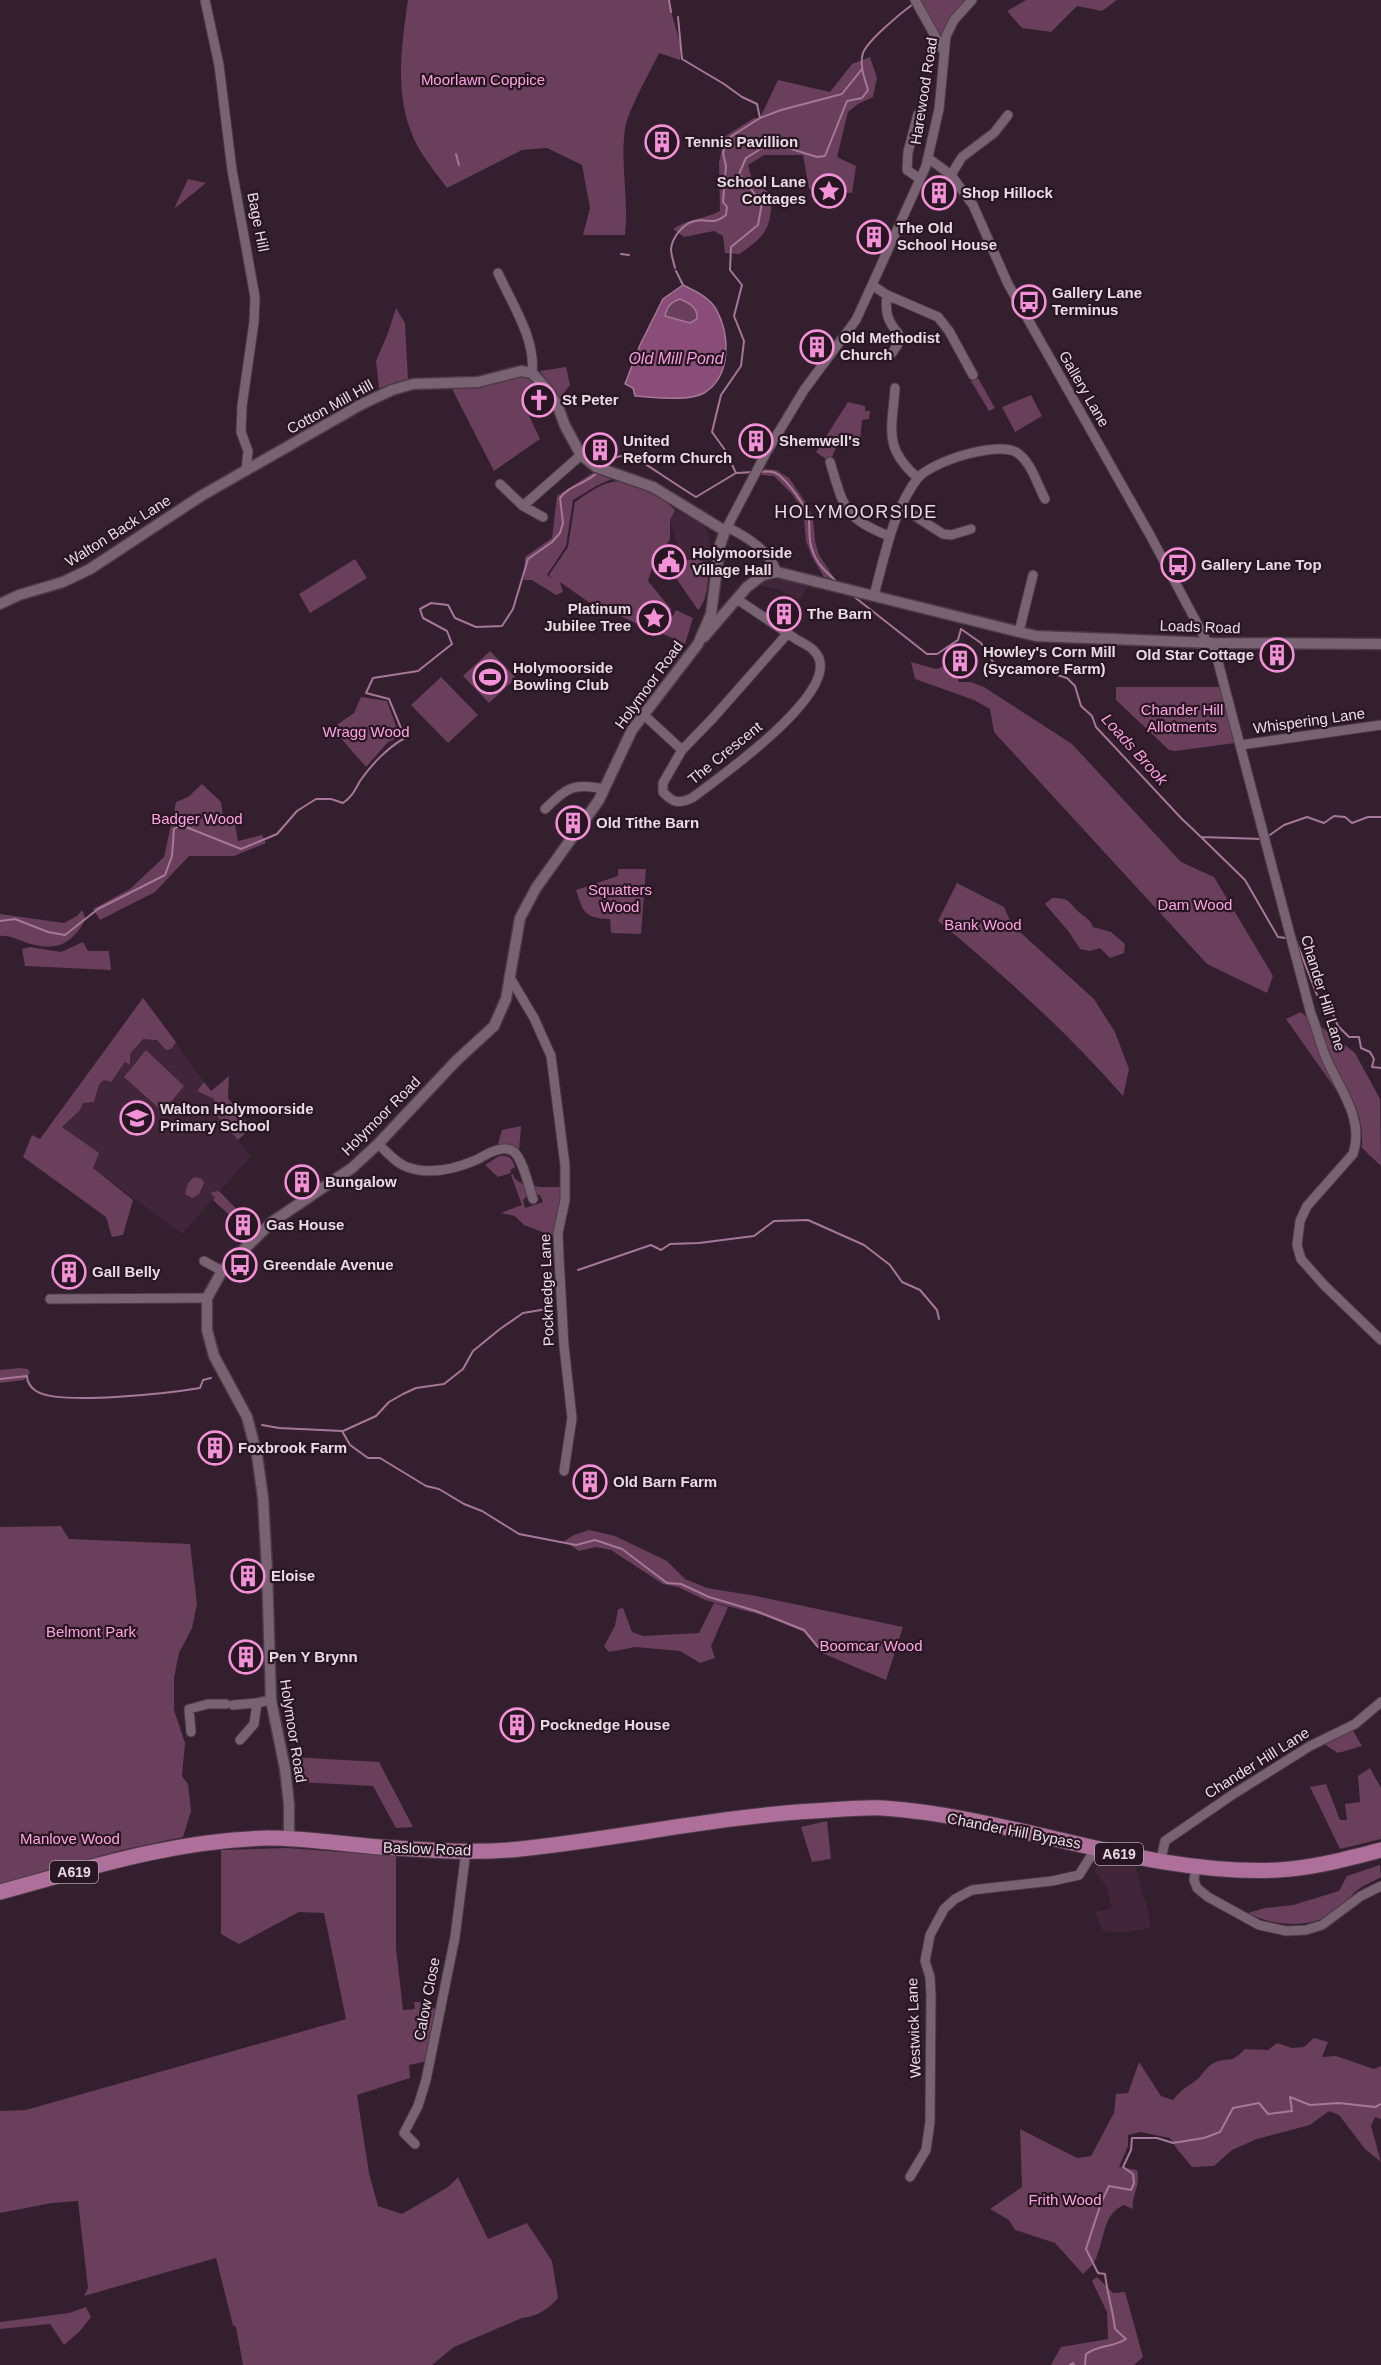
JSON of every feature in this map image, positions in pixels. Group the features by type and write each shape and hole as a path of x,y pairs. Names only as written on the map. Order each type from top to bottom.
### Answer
{"highway":[{"name":"Baslow Road","path":"0,1892 148,1852 188,1844 237,1839 289,1839 466,1851 518,1849 725,1819 859,1808"},
{"name":"Chander Hill Bypass","path":"859,1808 882,1808 927,1814 1139,1858 1228,1870 1317,1867 1381,1851"}],"street":[{"name":"Bage Hill","path":"205,0 219,65 232,171 255,297 254,322 242,406 241,432 248,451 246,471"},
{"path":"915,0 944,52"},
{"name":"Harewood Road","path":"726,529 770,446 804,390 855,320 872,285 928,158 939,109 946,36 954,20 972,0"},
{"name":"Harewood Road","path":"918,114 908,152 908,170 920,179"},
{"path":"951,175 962,157 994,133 1008,115"},
{"name":"Gallery Lane","path":"928,158 951,175 973,205 1008,284 1210,642"},
{"path":"498,273 531,345 534,361 532,373 557,404 565,426 581,455 596,467 653,487 726,529 743,535 765,551 777,572 763,575 747,588 698,644"},
{"path":"872,285 887,295 938,317 949,331 973,375"},
{"path":"887,295 887,318 889,324 898,333 894,350 906,348"},
{"name":"Cotton Mill Hill","path":"246,471 362,404 392,390 414,384 478,382 521,371 532,373"},
{"path":"895,388 892,425 894,448 903,465 918,478"},
{"path":"874,595 889,536 901,507 918,478 929,468 986,449 1014,451 1026,461 1045,499"},
{"path":"248,451 271,457"},
{"path":"523,506 581,455"},
{"path":"830,462 830,478 845,508 857,521 889,536"},
{"name":"Walton Back Lane","path":"0,604 19,594 63,582 90,569 191,502 246,471"},
{"path":"500,484 523,506 543,517"},
{"path":"901,507 943,534 951,535 972,531"},
{"name":"Holymoor Road","path":"289,1839 289,1804 285,1769 271,1700 263,1498 257,1455 247,1417 214,1356 207,1330 207,1298 222,1271 272,1222 352,1168 378,1144 456,1061 494,1026 506,999 508,976 520,918 536,888 599,800 632,730 698,644 711,614 720,545 726,529"},
{"name":"Loads Road","path":"777,572 1036,636 1210,642 1381,644"},
{"path":"1019,632 1033,575"},
{"path":"738,600 788,633"},
{"name":"The Crescent","path":"788,633 816,652 820,663 817,683 785,723 692,798 681,803 670,800 663,792 663,783 682,750 788,633"},
{"name":"Chander Hill Lane","path":"1210,642 1241,745 1290,938 1325,1057 1351,1106 1356,1127 1353,1154 1307,1206 1300,1221 1297,1245 1301,1260 1381,1340"},
{"path":"644,715 682,750"},
{"name":"Whispering Lane","path":"1241,745 1381,725"},
{"path":"545,809 566,789 587,785 604,789"},
{"name":"Pocknedge Lane","path":"508,976 534,1018 551,1056 564,1165 565,1200 558,1233 564,1346 572,1418 564,1471"},
{"path":"378,1144 405,1167 422,1170 441,1170 457,1166 495,1150 507,1148 516,1153 521,1162 533,1199"},
{"path":"204,1261 222,1271"},
{"path":"50,1299 207,1298"},
{"path":"191,1732 189,1710 208,1704 230,1705 271,1700"},
{"name":"Chander Hill Lane","path":"1161,1860 1165,1841 1310,1746 1354,1724 1381,1702"},
{"path":"240,1740 254,1724 257,1703"},
{"name":"Westwick Lane","path":"910,2176 926,2150 930,2122 931,1995 930,1977 925,1961 930,1935 944,1910 955,1899 972,1890 1052,1881 1079,1875 1096,1848"},
{"name":"Calow Close","path":"416,2144 404,2133 418,2106 426,2080 455,1937 466,1851"},
{"path":"1196,1865 1194,1880 1197,1888 1208,1897 1252,1922 1286,1931 1306,1930 1322,1925 1361,1896 1381,1886"}],"shaded area":[{"path":"675,510 700,522 708,532 709,565 697,558 685,561 679,551 670,520"},
{"path":"769,578 785,578 809,585 799,600 778,589 761,586 760,582"},
{"name":"Walton Holymoorside Primary School","path":"143,998 204,1082 197,1091 214,1099 216,1115 251,1156 182,1234 93,1168 53,1122"},
{"path":"1100,1859 1137,1865 1136,1869 1144,1900 1146,1900 1151,1928 1123,1933 1103,1931 1095,1912 1112,1908 1106,1886 1094,1871"}],"green space":[{"name":"Moorlawn Coppice","path":"408,0 668,0 681,47 680,60 659,53 627,121 623,155 625,235 583,235 590,208 582,165 547,148 522,150 447,188 417,145 405,114 401,65"},
{"path":"920,0 966,0 952,14 942,40"},
{"path":"1026,0 1117,0 1102,11 1077,6 1051,32 1022,28 1007,11"},
{"path":"870,57 877,78 873,97 848,112 837,157 856,166 852,193 834,191 820,198 809,188 803,155 764,155 748,165 752,180 772,195 768,224 755,242 739,254 725,253 723,236 714,231 684,237 673,229 720,211 719,163 724,137 754,118 760,118 778,80 830,92 852,64"},
{"path":"188,179 206,183 174,209"},
{"path":"680,299 694,308 697,319 690,323 665,316 670,305"},
{"path":"396,308 405,323 408,380 379,388 376,361"},
{"path":"566,367 570,385 559,399 540,371"},
{"path":"518,375 531,376 539,384 530,389 532,394 523,403 540,439 494,471 451,387"},
{"path":"978,378 995,408 989,411 971,381"},
{"path":"1031,395 1042,416 1015,432 1002,407"},
{"path":"848,402 865,406 865,411 870,411 869,419 862,420 860,441 836,448 830,462 816,452"},
{"path":"764,469 776,470 789,478 808,506 813,518 819,555 835,579 824,577 812,557 806,541 803,510 792,494 774,476 761,475"},
{"path":"594,472 612,479 573,500 566,546 547,575 554,579 549,575 568,547 575,502 597,488 612,482 628,482 646,489 675,510 670,520 670,539 653,565 648,581 671,609 661,634 590,603 560,582 563,592 556,595 532,580 524,580 525,557 552,538 557,496"},
{"path":"697,558 709,565 706,595 698,610 676,578 685,561"},
{"path":"355,559 367,578 310,613 299,594"},
{"path":"676,610 693,618 685,644 663,634"},
{"name":"Holymoorside Bowling Club","path":"490,651 516,678 489,703 463,676"},
{"name":"Dam Wood","path":"911,662 936,669 945,666 956,674 959,682 971,682 984,687 1072,744 1181,862 1214,877 1273,976 1267,993 1207,964 994,732 990,709 974,700 915,679"},
{"path":"441,677 478,715 448,743 411,705"},
{"name":"Chander Hill Allotments","path":"1116,687 1221,687 1235,743 1169,750 1116,700"},
{"name":"Wragg Wood","path":"361,697 387,701 400,737 388,742 366,767 332,728 354,713"},
{"name":"Badger Wood","path":"202,784 221,802 223,817 235,825 238,841 262,835 266,843 234,856 189,856 155,892 100,920 93,909 130,889 164,857 176,802 188,797"},
{"name":"Squatters Wood","path":"618,869 646,869 641,934 611,933 610,919 586,913 578,898 576,890 618,876"},
{"name":"Bank Wood","path":"957,883 1004,907 1012,925 1094,999 1115,1032 1129,1069 1123,1096 1080,1049 1034,1005 938,921"},
{"path":"1052,898 1069,901 1089,920 1093,927 1111,932 1125,944 1124,953 1110,958 1100,948 1090,951 1080,949 1045,904"},
{"path":"82,910 84,921 82,925 70,939 58,946 36,945 0,936 0,914 64,923 77,916"},
{"path":"83,942 88,951 109,951 111,970 25,966 22,949 30,947 61,952"},
{"path":"143,998 176,1042 171,1049 166,1050 157,1040 143,1039 130,1054 130,1065 125,1062 111,1082 104,1080 99,1084 94,1102 83,1103 80,1110 62,1127 99,1153 93,1168 133,1200 123,1235 112,1237 106,1217 23,1157 32,1135 40,1139"},
{"path":"1301,1012 1313,1023 1349,1108 1286,1019"},
{"path":"1319,1025 1355,1053 1380,1099 1381,1166 1362,1148 1362,1133 1357,1110 1326,1053"},
{"path":"146,1050 184,1086 163,1112 124,1077"},
{"path":"229,1076 228,1098 251,1128 238,1140 216,1115 214,1099 197,1091 204,1082 211,1091"},
{"path":"521,1126 519,1151 498,1144 502,1130"},
{"path":"499,1156 510,1158 515,1167 510,1170 511,1173 498,1177 485,1165"},
{"path":"513,1174 515,1179 524,1185 527,1196 523,1200 525,1208 543,1202 540,1195 536,1195 532,1185 562,1187 553,1236 524,1225 515,1216 501,1213 522,1205 511,1175"},
{"path":"194,1177 202,1179 204,1183 199,1194 192,1198 185,1194 188,1183"},
{"path":"217,1191 247,1220 252,1228 250,1234 213,1200 215,1197 210,1193"},
{"path":"28,1369 30,1373 24,1380 0,1383 0,1370"},
{"name":"Belmont Park","path":"61,1526 69,1539 190,1544 197,1604 192,1628 179,1653 174,1678 174,1710 185,1743 182,1776 188,1784 191,1811 183,1837 122,1850 0,1884 0,1527"},
{"name":"Boomcar Wood","path":"589,1530 615,1536 667,1561 685,1579 707,1588 903,1627 886,1680 822,1653 804,1632 765,1616 705,1600 678,1587 663,1584 611,1550 596,1547 579,1551 564,1541"},
{"path":"714,1603 728,1607 711,1646 715,1658 700,1663 680,1651 635,1647 609,1652 604,1646 615,1626 618,1609 623,1608 632,1632 643,1636 699,1633"},
{"path":"1352,1729 1362,1746 1338,1753 1324,1744"},
{"path":"292,1757 379,1762 413,1827 396,1828 373,1786 298,1782"},
{"path":"1370,1768 1381,1788 1381,1839 1340,1849 1310,1787 1326,1784 1340,1820 1347,1820 1345,1804 1360,1802 1358,1776"},
{"path":"827,1821 831,1859 812,1862 801,1827"},
{"path":"287,1848 396,1856 396,1948 403,2010 415,2009 414,2002 418,2002 427,2004 437,2011 428,2061 409,2065 410,2078 357,2095 369,2173 378,2206 402,2214 448,2187 458,2177 488,2239 527,2223 552,2261 558,2298 550,2306 538,2314 522,2318 454,2347 432,2365 243,2365 236,2327 233,2325 216,2258 84,2296 88,2288 78,2201 52,2203 0,2213 0,2111 26,2110 346,2019 324,1913 299,1912 239,1944 221,1934 221,1850"},
{"path":"1380,1865 1381,1877 1359,1889 1333,1913 1313,1922 1279,1923 1248,1913 1265,1908 1293,1905 1339,1891 1347,1876"},
{"name":"Frith Wood","path":"1314,2038 1328,2042 1322,2057 1336,2056 1374,2069 1381,2066 1381,2119 1375,2117 1371,2126 1381,2162 1365,2149 1339,2115 1329,2111 1310,2125 1257,2139 1232,2150 1214,2166 1192,2167 1170,2138 1140,2132 1128,2135 1128,2146 1119,2167 1137,2170 1138,2181 1133,2209 1124,2205 1111,2215 1097,2256 1083,2274 1055,2243 1015,2230 1009,2220 990,2209 1022,2187 1020,2129 1077,2158 1091,2156 1114,2113 1116,2094 1128,2093 1139,2062 1161,2096 1173,2100 1212,2064 1221,2060 1233,2059 1245,2049 1268,2050 1277,2043 1292,2048 1304,2047"},
{"path":"1097,2277 1113,2293 1125,2292 1143,2357 1134,2365 1051,2365 1061,2347 1108,2339 1107,2312 1092,2281"},
{"path":"86,2307 91,2317 64,2345 50,2324 0,2329 0,2322 69,2313"}],"water":[{"name":"Old Mill Pond","path":"683,285 710,301 721,319 726,342 724,366 713,386 697,396 670,398 635,396 633,388 625,384 640,345 663,299","holes":["680,299 694,308 697,319 690,323 665,316 668,307"]}],"waterway":[{"path":"669,0 671,12"},
{"path":"604,466 618,457 632,457 696,497 736,473 725,450 712,432 721,395 741,366 744,341 734,316 742,285 730,270 731,247 758,225 762,203 739,174 746,158 762,148 785,147 817,157 825,156 847,101 862,98 868,90 863,72 863,53 885,27 913,4"},
{"path":"678,17 682,59 757,104 760,118"},
{"path":"675,268 671,249 682,228 691,222 714,221 726,215 727,207 723,202 726,166 723,153 727,139 760,118 842,94 862,69"},
{"path":"456,154 459,165"},
{"path":"621,254 629,255"},
{"path":"676,271 683,285"},
{"path":"0,921 15,919 48,932 65,935 98,909 165,875 172,856 174,829 181,825 241,849 277,834 297,811 316,799 331,799 343,803 346,801 386,751 405,738 389,699 366,693 373,678 418,671 452,644 447,631 423,618 420,609 431,603 448,605 455,618 476,627 502,626 513,609 528,559 552,542 560,533 563,523 560,498 568,490 598,472"},
{"name":"Loads Brook","path":"737,473 753,472"},
{"name":"Loads Brook","path":"758,472 778,474 795,493 808,515 810,544 815,556 836,581"},
{"name":"Loads Brook","path":"852,595 927,654 937,654 958,640 961,629 981,643 993,662 1000,667 1038,669 1067,678 1075,686 1081,706 1092,716 1096,727 1201,837 1262,839"},
{"name":"Loads Brook","path":"1267,837 1284,825 1307,817 1324,823 1334,816 1345,817 1352,823 1368,817 1381,817"},
{"path":"1202,838 1245,880 1278,937 1286,938"},
{"path":"1295,938 1317,995 1328,1003 1338,1026 1349,1037 1359,1037 1361,1048 1370,1052 1374,1059 1372,1067 1381,1068"},
{"path":"578,1270 651,1245 661,1250 670,1244 754,1236 774,1221 808,1220 864,1245 890,1265 902,1282 920,1290 937,1310 939,1319"},
{"path":"343,1431 376,1416 389,1402 403,1394 416,1388 444,1384 463,1369 473,1351 500,1329 523,1313 547,1309"},
{"path":"0,1379 27,1376 29,1383 36,1391 67,1398 90,1398 165,1393 200,1388 203,1380 211,1378"},
{"path":"262,1425 342,1431 350,1445 368,1458 380,1458 426,1486 439,1489 464,1504 482,1511 519,1534 576,1545 595,1540 622,1549 667,1583 681,1584 709,1597 756,1611 804,1630 818,1647"},
{"path":"1085,2365 1086,2354 1126,2339 1115,2329 1105,2274 1098,2273 1086,2249 1109,2186 1131,2190 1134,2183 1133,2174 1123,2167 1131,2150 1132,2138 1157,2138 1173,2143 1204,2138 1220,2132 1233,2108 1259,2103 1268,2114 1292,2111 1290,2097 1310,2105 1339,2103 1375,2107 1381,2104"},
{"path":"1070,2365 1073,2363 1074,2365"}],"place":[{"name":"Tennis Pavillion","path":"662,142"},
{"name":"School Lane Cottages","path":"829,191"},
{"name":"Shop Hillock","path":"939,193"},
{"name":"The Old School House","path":"874,237"},
{"name":"Gallery Lane Terminus","path":"1029,302"},
{"name":"Old Methodist Church","path":"817,347"},
{"name":"St Peter","path":"539,400"},
{"name":"Shemwell's","path":"756,441"},
{"name":"United Reform Church","path":"600,450"},
{"name":"Holymoorside Village Hall","path":"669,562"},
{"name":"Gallery Lane Top","path":"1178,565"},
{"name":"The Barn","path":"784,614"},
{"name":"Platinum Jubilee Tree","path":"654,618"},
{"name":"Old Star Cottage","path":"1277,655"},
{"name":"Howley's Corn Mill (Sycamore Farm)","path":"960,661"},
{"name":"Holymoorside Bowling Club","path":"490,677"},
{"name":"Old Tithe Barn","path":"573,823"},
{"name":"Walton Holymoorside Primary School","path":"137,1118"},
{"name":"Bungalow","path":"302,1182"},
{"name":"Gas House","path":"243,1225"},
{"name":"Greendale Avenue","path":"240,1265"},
{"name":"Gall Belly","path":"69,1272"},
{"name":"Foxbrook Farm","path":"215,1448"},
{"name":"Old Barn Farm","path":"590,1482"},
{"name":"Eloise","path":"248,1576"},
{"name":"Pen Y Brynn","path":"246,1657"},
{"name":"Pocknedge House","path":"517,1725"}],"district":[{"name":"HOLYMOORSIDE","path":"856,512"}],"park label":[{"name":"Manlove Wood","path":"70,1839"}]}
